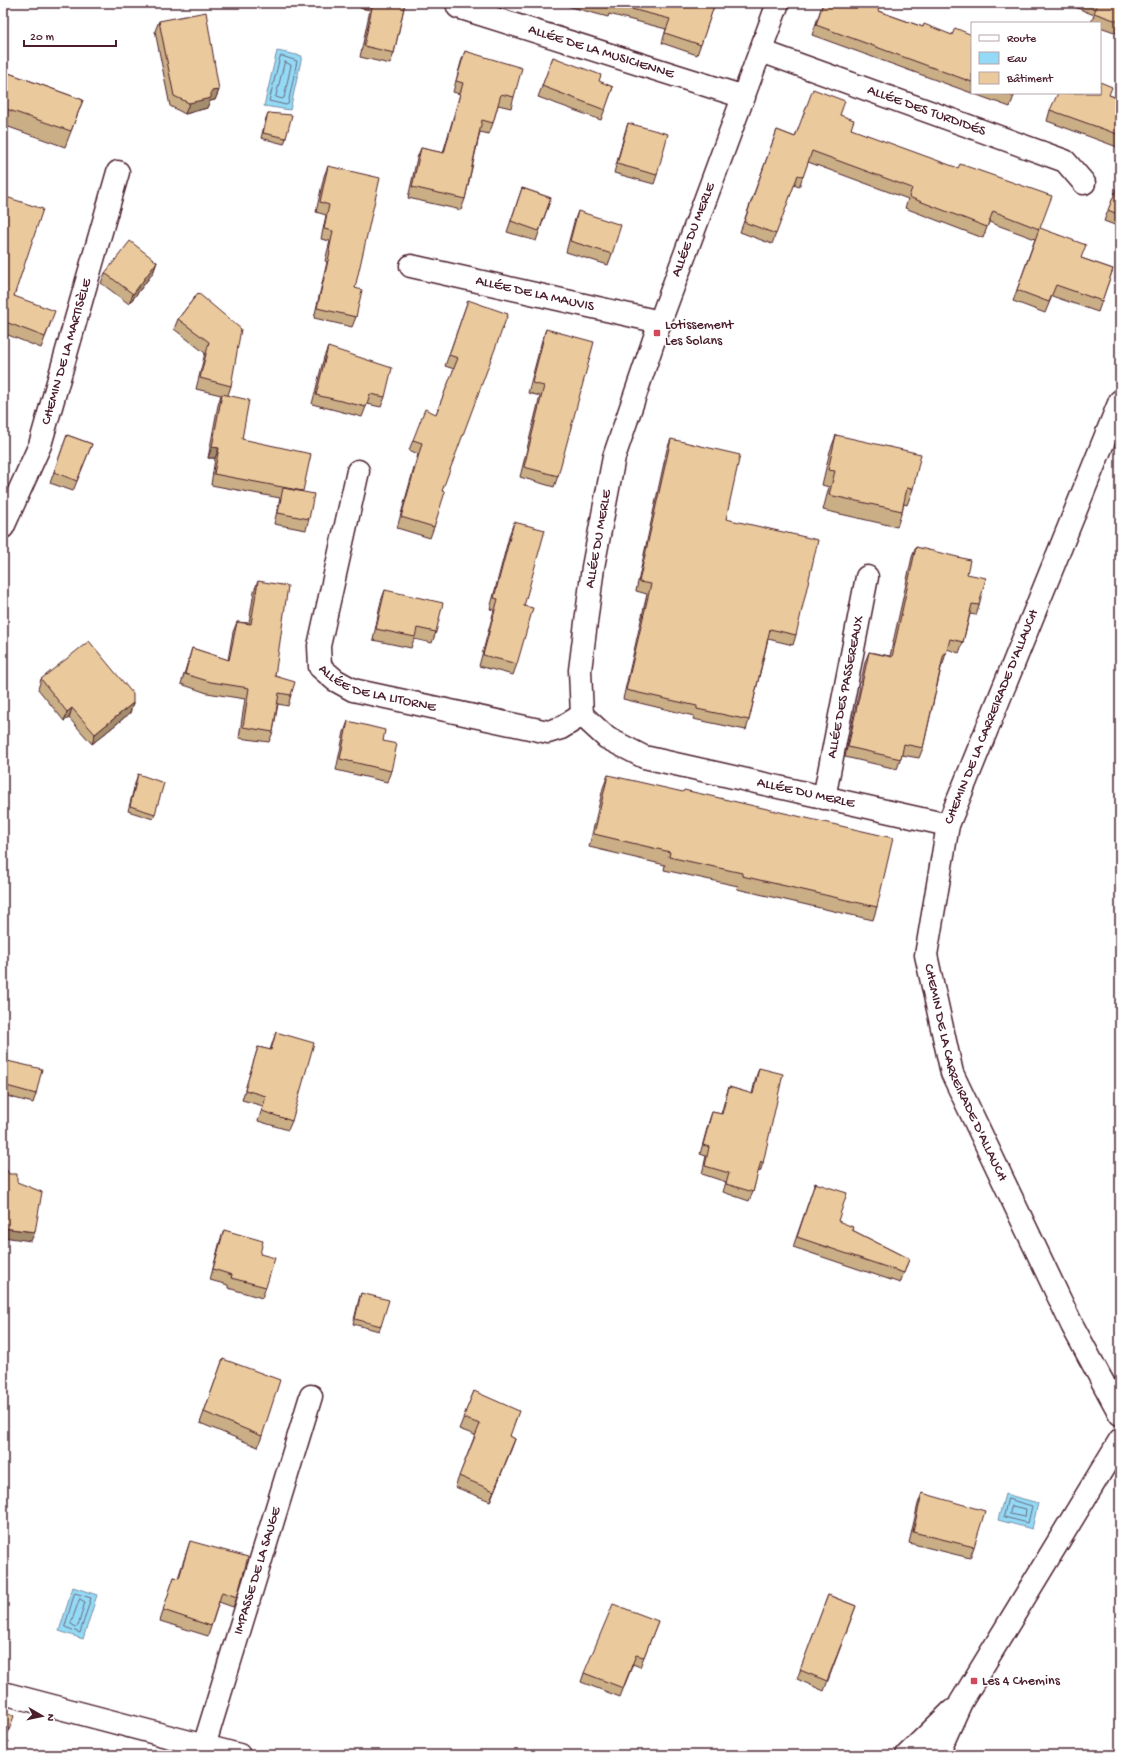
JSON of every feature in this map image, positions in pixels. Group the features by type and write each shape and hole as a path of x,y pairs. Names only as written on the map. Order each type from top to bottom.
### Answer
{"street":[{"name":"ALLÉE DU MERLE","path":"778,3 660,322 614,457 593,567 580,670 582,715 607,738 644,757 948,825"},
{"name":"ALLÉE DE LA MUSICIENNE","path":"458,7 744,97"},
{"name":"ALLÉE DES TURDIDÉS","path":"761,51 1065,161 1084,183"},
{"name":"CHEMIN DE LA MARTISÈLE","path":"3,527 40,445 118,172"},
{"name":"ALLÉE DE LA MAUVIS","path":"411,266 660,322"},
{"name":"CHEMIN DE LA CARREIRADE D'ALLAUCH","path":"1120,401 948,825 926,955 952,1073 1072,1325 1120,1414"},
{"name":"ALLÉE DE LA LITORNE","path":"358,471 319,646 320,666 335,680 353,690 548,732 561,728 582,715"},
{"name":"ALLÉE DES PASSEREAUX","path":"824,798 867,577"},
{"name":"IMPASSE DE LA SAUGE","path":"204,1746 311,1396"},
{"path":"937,1755 961,1702 1120,1440"},
{"path":"3,1693 239,1755"},
{"path":"908,1755 961,1702"}],"water":[{"path":"277,51 302,56 290,110 264,106"},
{"path":"1005,1494 1038,1503 1032,1529 998,1520"},
{"path":"73,1587 97,1595 83,1639 59,1631"}],"building":[{"path":"373,3 405,3 394,53 364,46"},
{"path":"598,3 715,3 701,45 665,33 670,19 612,4 611,7"},
{"path":"823,3 880,3 878,11 923,27 924,24 952,35 955,28 971,35 971,82 816,25"},
{"path":"1095,3 1120,3 1120,22 1094,13 1098,4"},
{"path":"206,12 219,90 211,91 211,98 189,103 174,96 159,21"},
{"path":"465,51 522,68 514,97 501,94 493,123 482,120 465,199 412,187 421,148 444,153 463,83 456,81"},
{"path":"553,57 601,75 599,81 613,87 605,110 542,86"},
{"path":"3,71 83,100 71,131 3,108"},
{"path":"1101,82 1112,87 1109,95 1120,99 1120,135 1050,110 1058,94 1101,94"},
{"path":"813,89 845,101 840,115 854,120 851,129 958,168 960,164 1052,196 1040,228 1086,245 1081,258 1113,269 1102,301 1056,285 1049,302 1017,290 1039,229 993,211 987,227 909,197 912,188 812,151 803,177 798,175 776,234 744,222 777,130 795,137"},
{"path":"1006,94 1015,94 1014,97"},
{"path":"268,113 292,115 286,138 263,133"},
{"path":"628,123 668,134 657,175 617,164"},
{"path":"328,166 380,178 355,288 362,290 356,317 317,308 330,252 333,231 324,229 329,205 320,202"},
{"path":"1120,180 1120,215 1108,210"},
{"path":"522,188 551,198 539,231 511,221"},
{"path":"3,196 43,209 14,296 55,311 45,337 3,321"},
{"path":"578,211 621,225 612,254 570,241"},
{"path":"130,241 157,262 133,294 105,273"},
{"path":"198,293 241,329 231,386 200,378 209,342 178,319"},
{"path":"468,300 508,314 442,491 445,492 434,527 401,517 422,443 413,440 425,409 436,414 458,358 449,355"},
{"path":"546,329 594,342 558,476 524,467 544,386 532,383"},
{"path":"328,347 392,368 385,397 370,394 366,407 316,395"},
{"path":"222,394 249,400 242,439 311,454 303,491 214,474 219,448 212,447"},
{"path":"67,435 92,444 77,481 54,472"},
{"path":"836,435 921,454 913,489 907,488 902,511 829,495 835,471 828,470"},
{"path":"671,439 740,455 726,519 818,540 796,635 770,629 749,720 697,709 697,706 626,690 651,584 639,582"},
{"path":"283,488 314,494 309,519 278,513"},
{"path":"514,522 545,530 524,606 533,608 517,664 483,655 498,599 494,598"},
{"path":"916,547 970,560 967,574 986,578 979,605 972,604 963,642 950,639 946,654 944,653 923,748 904,744 901,759 848,747 869,652 892,657"},
{"path":"258,581 288,586 275,676 295,682 291,695 279,693 273,732 243,727 249,688 211,682 185,674 192,648 229,660 237,622 251,624"},
{"path":"385,590 443,603 436,632 417,628 415,637 376,629"},
{"path":"89,641 133,694 133,703 95,734 72,708 67,712 41,679"},
{"path":"348,721 385,730 383,741 397,744 391,771 340,759"},
{"path":"138,774 164,783 155,814 130,806"},
{"path":"608,775 683,792 684,790 893,838 877,907 742,876 742,873 669,857 670,852 594,834"},
{"path":"276,1032 314,1043 292,1121 262,1111 266,1096 245,1090 258,1047 271,1050"},
{"path":"3,1060 42,1069 36,1094 3,1085"},
{"path":"759,1068 783,1074 763,1163 761,1161 753,1192 726,1184 729,1173 705,1166 709,1147 703,1145 712,1112 722,1114 729,1087 753,1094"},
{"path":"3,1164 9,1174 17,1174 17,1182 42,1192 35,1232 3,1228"},
{"path":"815,1183 847,1193 838,1221 853,1227 852,1230 909,1259 904,1273 797,1237"},
{"path":"224,1230 263,1241 260,1254 275,1258 266,1287 231,1278 232,1275 213,1269"},
{"path":"361,1293 389,1300 381,1326 355,1319"},
{"path":"223,1359 280,1380 262,1436 204,1412"},
{"path":"474,1391 519,1411 510,1436 515,1439 494,1491 459,1476 480,1424 463,1418"},
{"path":"922,1493 985,1511 974,1547 913,1532"},
{"path":"190,1541 248,1557 237,1597 222,1592 211,1626 163,1610 174,1577 179,1578"},
{"path":"828,1595 856,1606 827,1681 800,1670"},
{"path":"613,1604 658,1621 644,1657 636,1655 623,1688 584,1673"},
{"path":"3,1711 14,1716 3,1747"},
{"path":"68,1750 81,1755 67,1755"}],"place":[{"name":"Lotissement Les Solans","path":"657,333"},
{"name":"Les 4 Chemins","path":"974,1681"}]}
